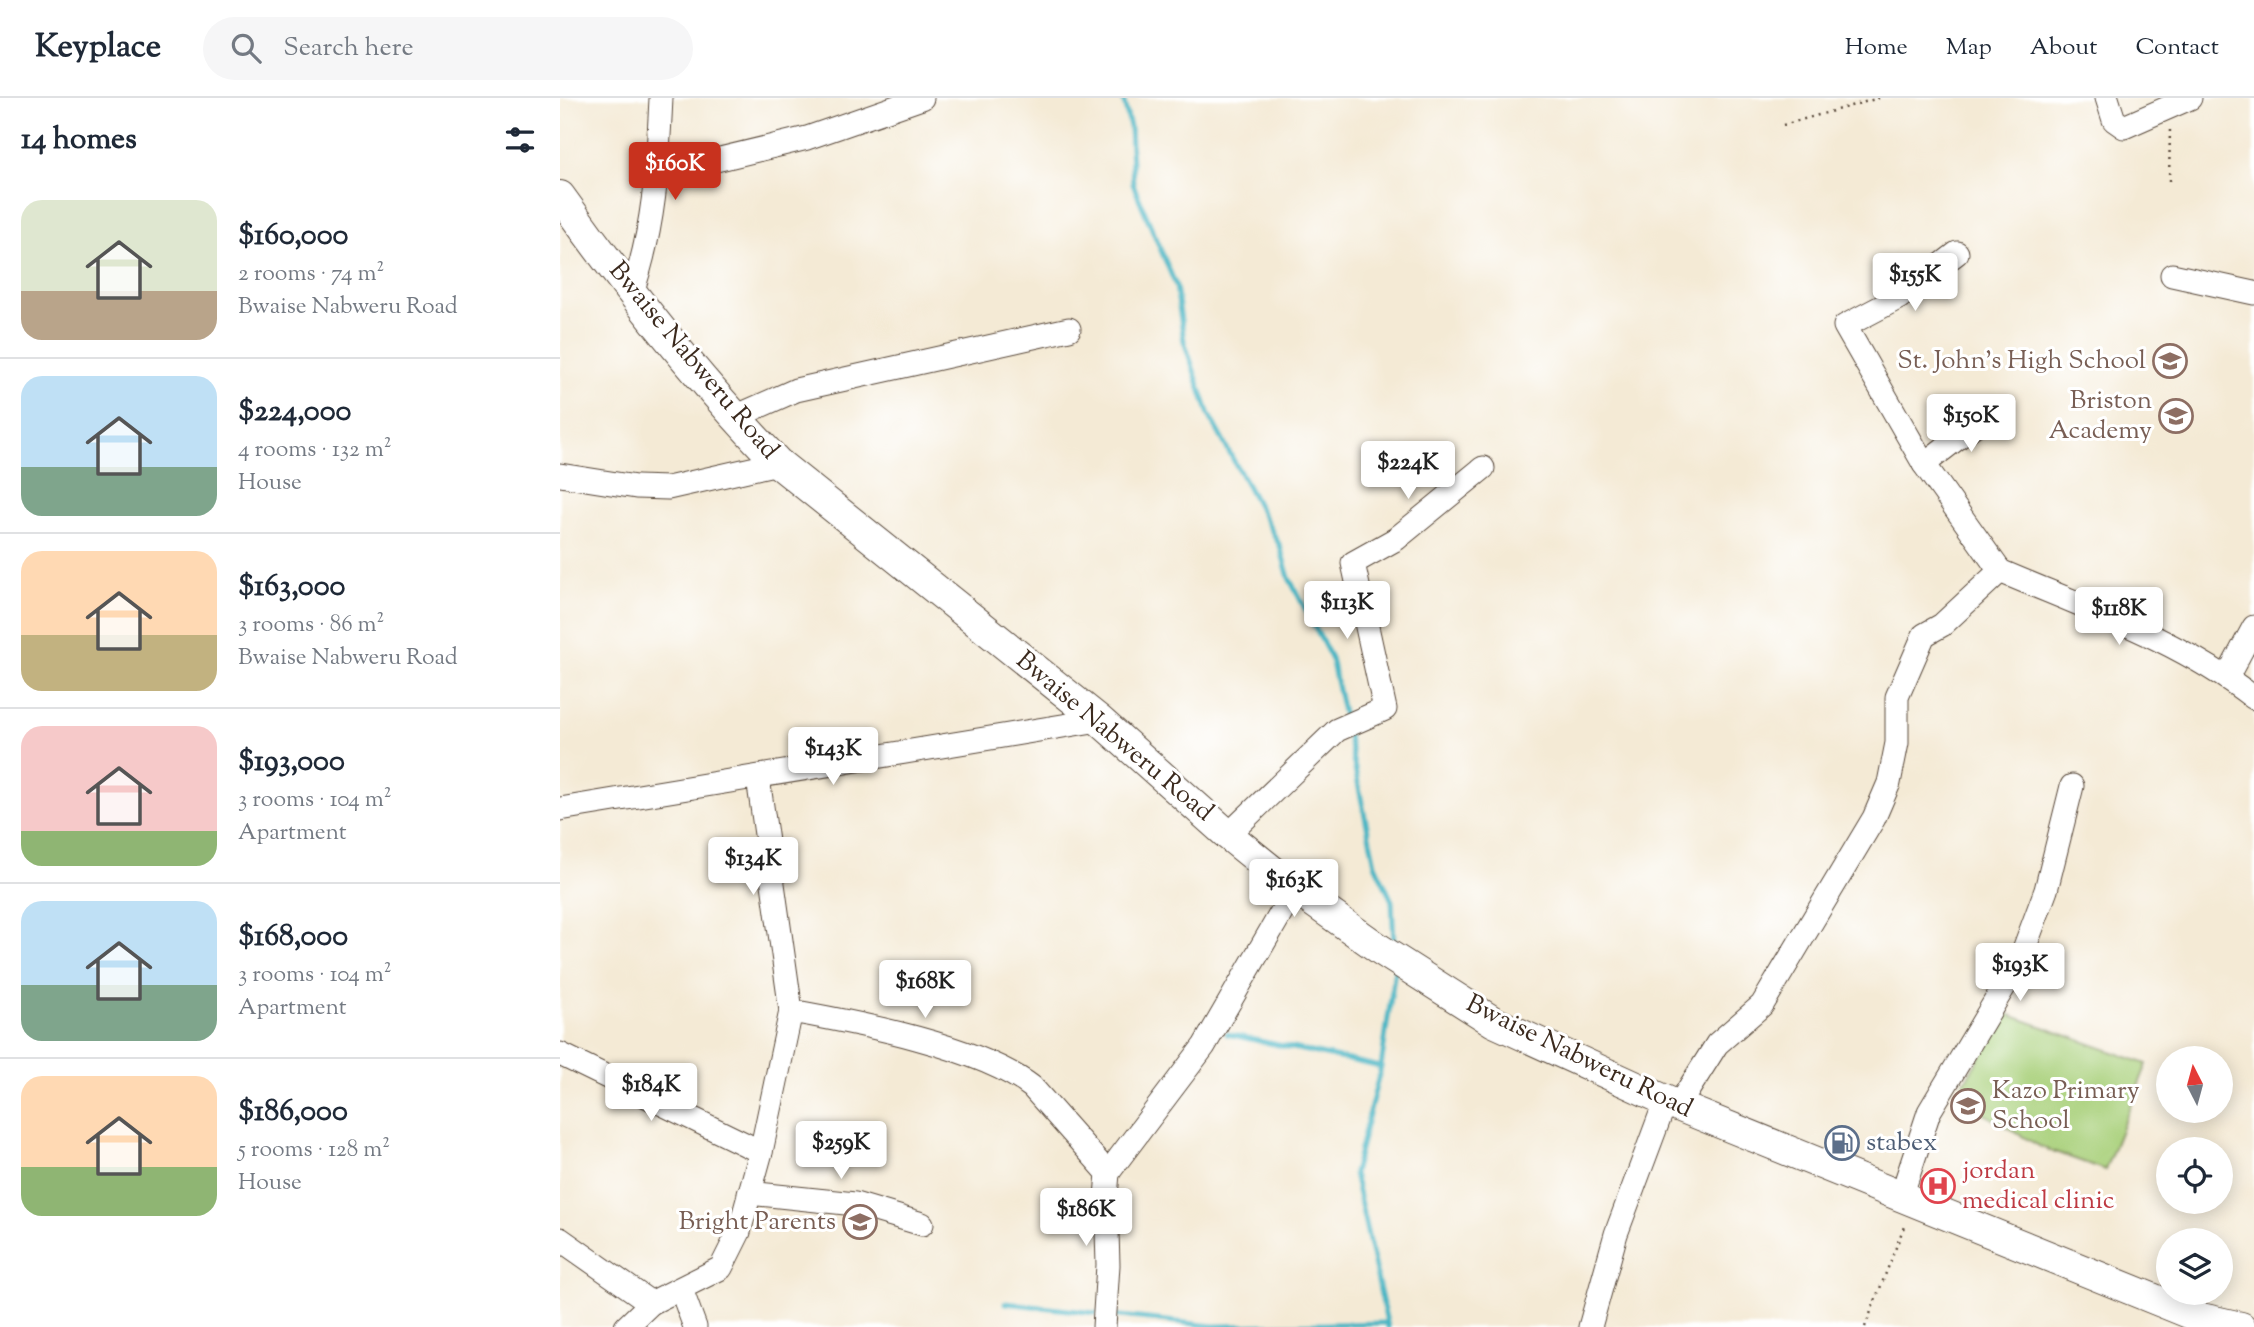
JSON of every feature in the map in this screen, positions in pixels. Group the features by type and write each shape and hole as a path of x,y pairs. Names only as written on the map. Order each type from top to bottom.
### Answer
{"main road":[{"name":"Bwaise Nabweru Road","path":"560,196 631,295 778,463 1099,720 1228,835 1295,889 1381,950 1494,1022 1672,1103 2201,1318 2241,1327"}],"street":[{"path":"631,295 641,268 658,174 661,98"},
{"path":"658,174 807,138 922,98"},
{"path":"2107,98 2115,120 2124,127 2180,102"},
{"path":"1957,254 1899,297 1845,327 1924,464 2000,571 2112,619 2227,677 2254,698"},
{"path":"2172,275 2254,293"},
{"path":"735,417 796,390 1069,329"},
{"path":"1924,464 1994,410"},
{"path":"560,475 636,487 668,488 778,463"},
{"path":"1228,835 1345,726 1385,709 1353,563 1396,539 1483,468"},
{"path":"1590,1327 1616,1234 1672,1103 1717,1044 1762,1005 1874,818 1889,783 1897,743 1897,696 1924,635 1942,625 2000,571"},
{"path":"2227,677 2254,627"},
{"path":"560,809 1099,720"},
{"path":"626,1327 651,1303 721,1268 739,1232 761,1152 791,1011 758,778"},
{"path":"1907,1199 1929,1112 2020,960 2046,890 2072,786"},
{"path":"1104,1327 1108,1173 1204,1046 1295,889"},
{"path":"791,1011 873,1026 979,1060 1018,1077 1032,1087 1108,1173"},
{"path":"560,1054 761,1152"},
{"path":"750,1193 855,1204 922,1224"},
{"path":"560,1239 651,1303"},
{"path":"681,1289 695,1327"}],"path":[{"path":"1783,125 1879,98"},
{"path":"2169,181 2180,102"},
{"path":"1865,1327 1907,1199"}],"green space":[{"path":"2007,1014 2147,1064 2105,1170 2041,1147 1955,1097"}],"waterway":[{"path":"1123,98 1130,127 1133,184 1176,286 1184,341 1209,415 1280,546 1289,578 1331,658 1345,721"},
{"path":"1347,731 1375,864 1392,901 1394,944"},
{"path":"1388,1327 1354,1173 1381,1067 1395,969"},
{"path":"1227,1034 1381,1067"},
{"path":"1005,1303 1095,1313"},
{"path":"1111,1315 1214,1326 1387,1323"}],"place":[{"name":"St. John's High School","path":"2170,361"},
{"name":"Briston Academy","path":"2176,416"},
{"name":"Kazo Primary School","path":"1968,1106"},
{"name":"stabex","path":"1842,1143"},
{"name":"jordan medical clinic","path":"1938,1186"},
{"name":"Bright Parents","path":"860,1222"}]}
